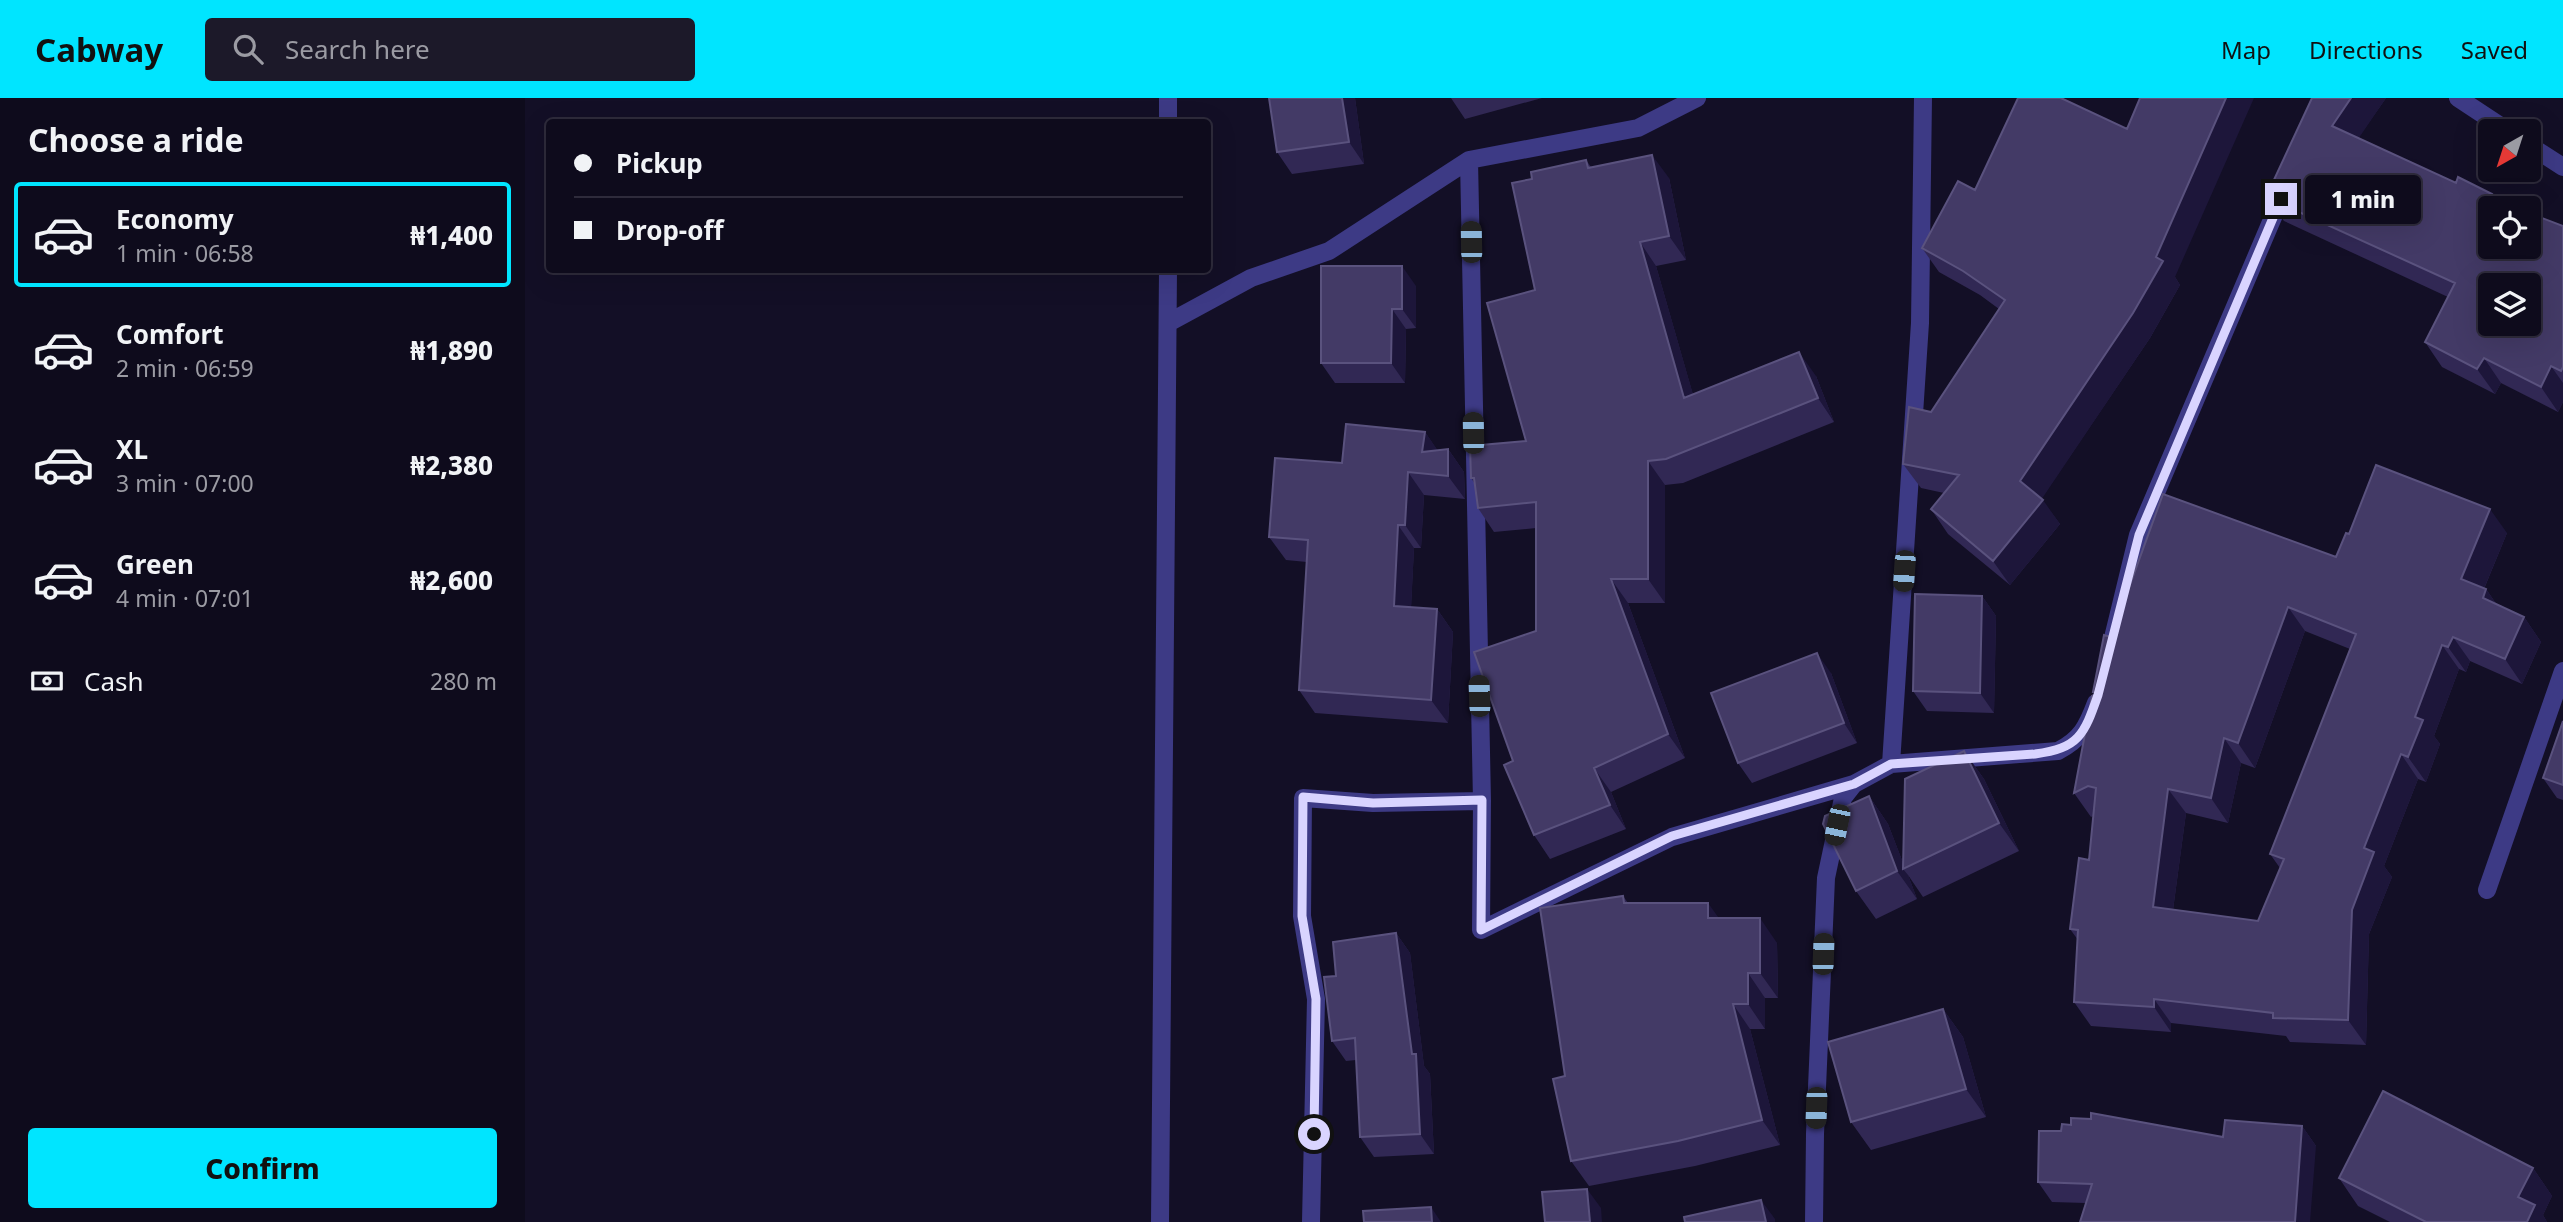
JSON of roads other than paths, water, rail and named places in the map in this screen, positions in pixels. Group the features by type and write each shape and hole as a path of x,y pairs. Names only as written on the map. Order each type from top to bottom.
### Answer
{"street":[{"path":"1168,98 1168,119"},
{"path":"1168,323 1251,278 1329,251 1469,160 1638,128 1697,98"},
{"path":"1891,764 1920,323 1923,98"},
{"path":"2458,98 2490,119"},
{"path":"2541,153 2563,167"},
{"path":"1469,160 1482,800 1481,930 1672,836 1854,784 1891,764 2058,751 2075,742 2089,720 2102,682"},
{"path":"2108,655 2139,535 2291,174"},
{"path":"1160,1222 1168,273"},
{"path":"2487,890 2563,671"},
{"path":"1814,1222 1826,878 1843,798 1854,784"},
{"path":"1311,1222 1316,999 1302,916 1303,797 1373,803 1482,800"}]}
